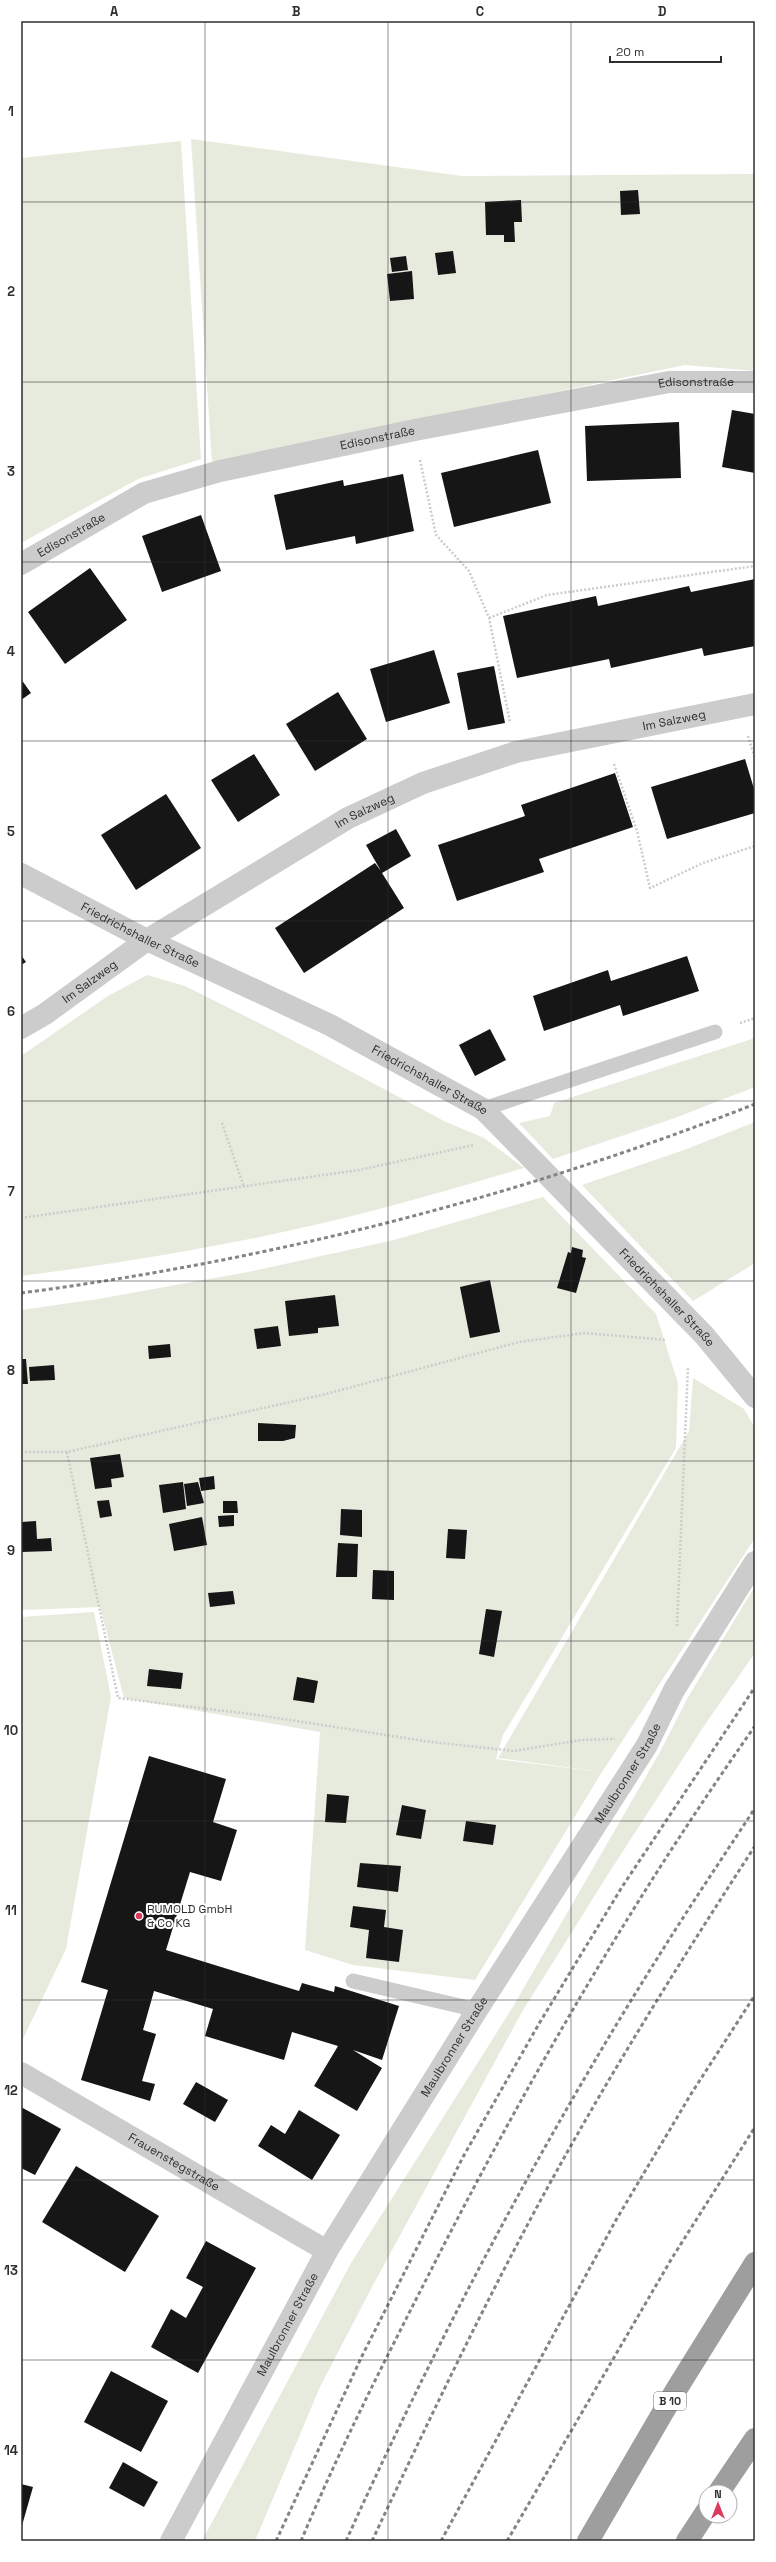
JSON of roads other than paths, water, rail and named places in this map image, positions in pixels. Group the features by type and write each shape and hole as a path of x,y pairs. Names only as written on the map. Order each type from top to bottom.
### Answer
{"highway":[{"name":"B 10","path":"588,2541 676,2390 755,2263"},
{"path":"724,2484 755,2439"},
{"path":"687,2541 698,2524"}],"street":[{"name":"Edisonstraße","path":"21,564 144,493 220,471 415,430 669,382 755,382"},
{"name":"Im Salzweg","path":"21,1028 45,1014 147,940 348,818 423,783 516,752 603,736 755,704"},
{"name":"Friedrichshaller Straße","path":"21,874 147,940 330,1025 483,1109 704,1335 755,1397"},
{"name":"Maulbronner Straße","path":"172,2541 327,2251 476,2010 647,1745 674,1690 755,1562"},
{"name":"Frauenstegstraße","path":"21,2073 327,2251"}],"lane":[{"path":"483,1109 715,1032"},
{"path":"353,1981 476,2010"}],"railway":[{"path":"21,1293 209,1263 394,1221 485,1196 576,1168 755,1104"},
{"path":"276,2541 362,2356 463,2157 540,2022 622,1887 755,1687"},
{"path":"301,2541 362,2406 503,2133 542,2063 623,1926 666,1858 755,1726"},
{"path":"346,2541 418,2389 495,2238 536,2164 621,2017 755,1808"},
{"path":"372,2541 477,2323 544,2194 594,2105 646,2018 755,1846"},
{"path":"441,2541 616,2220 691,2094 755,1995"},
{"path":"507,2541 672,2258 755,2127"}],"place":[{"name":"RUMOLD GmbH & Co KG","path":"139,1916"}]}
